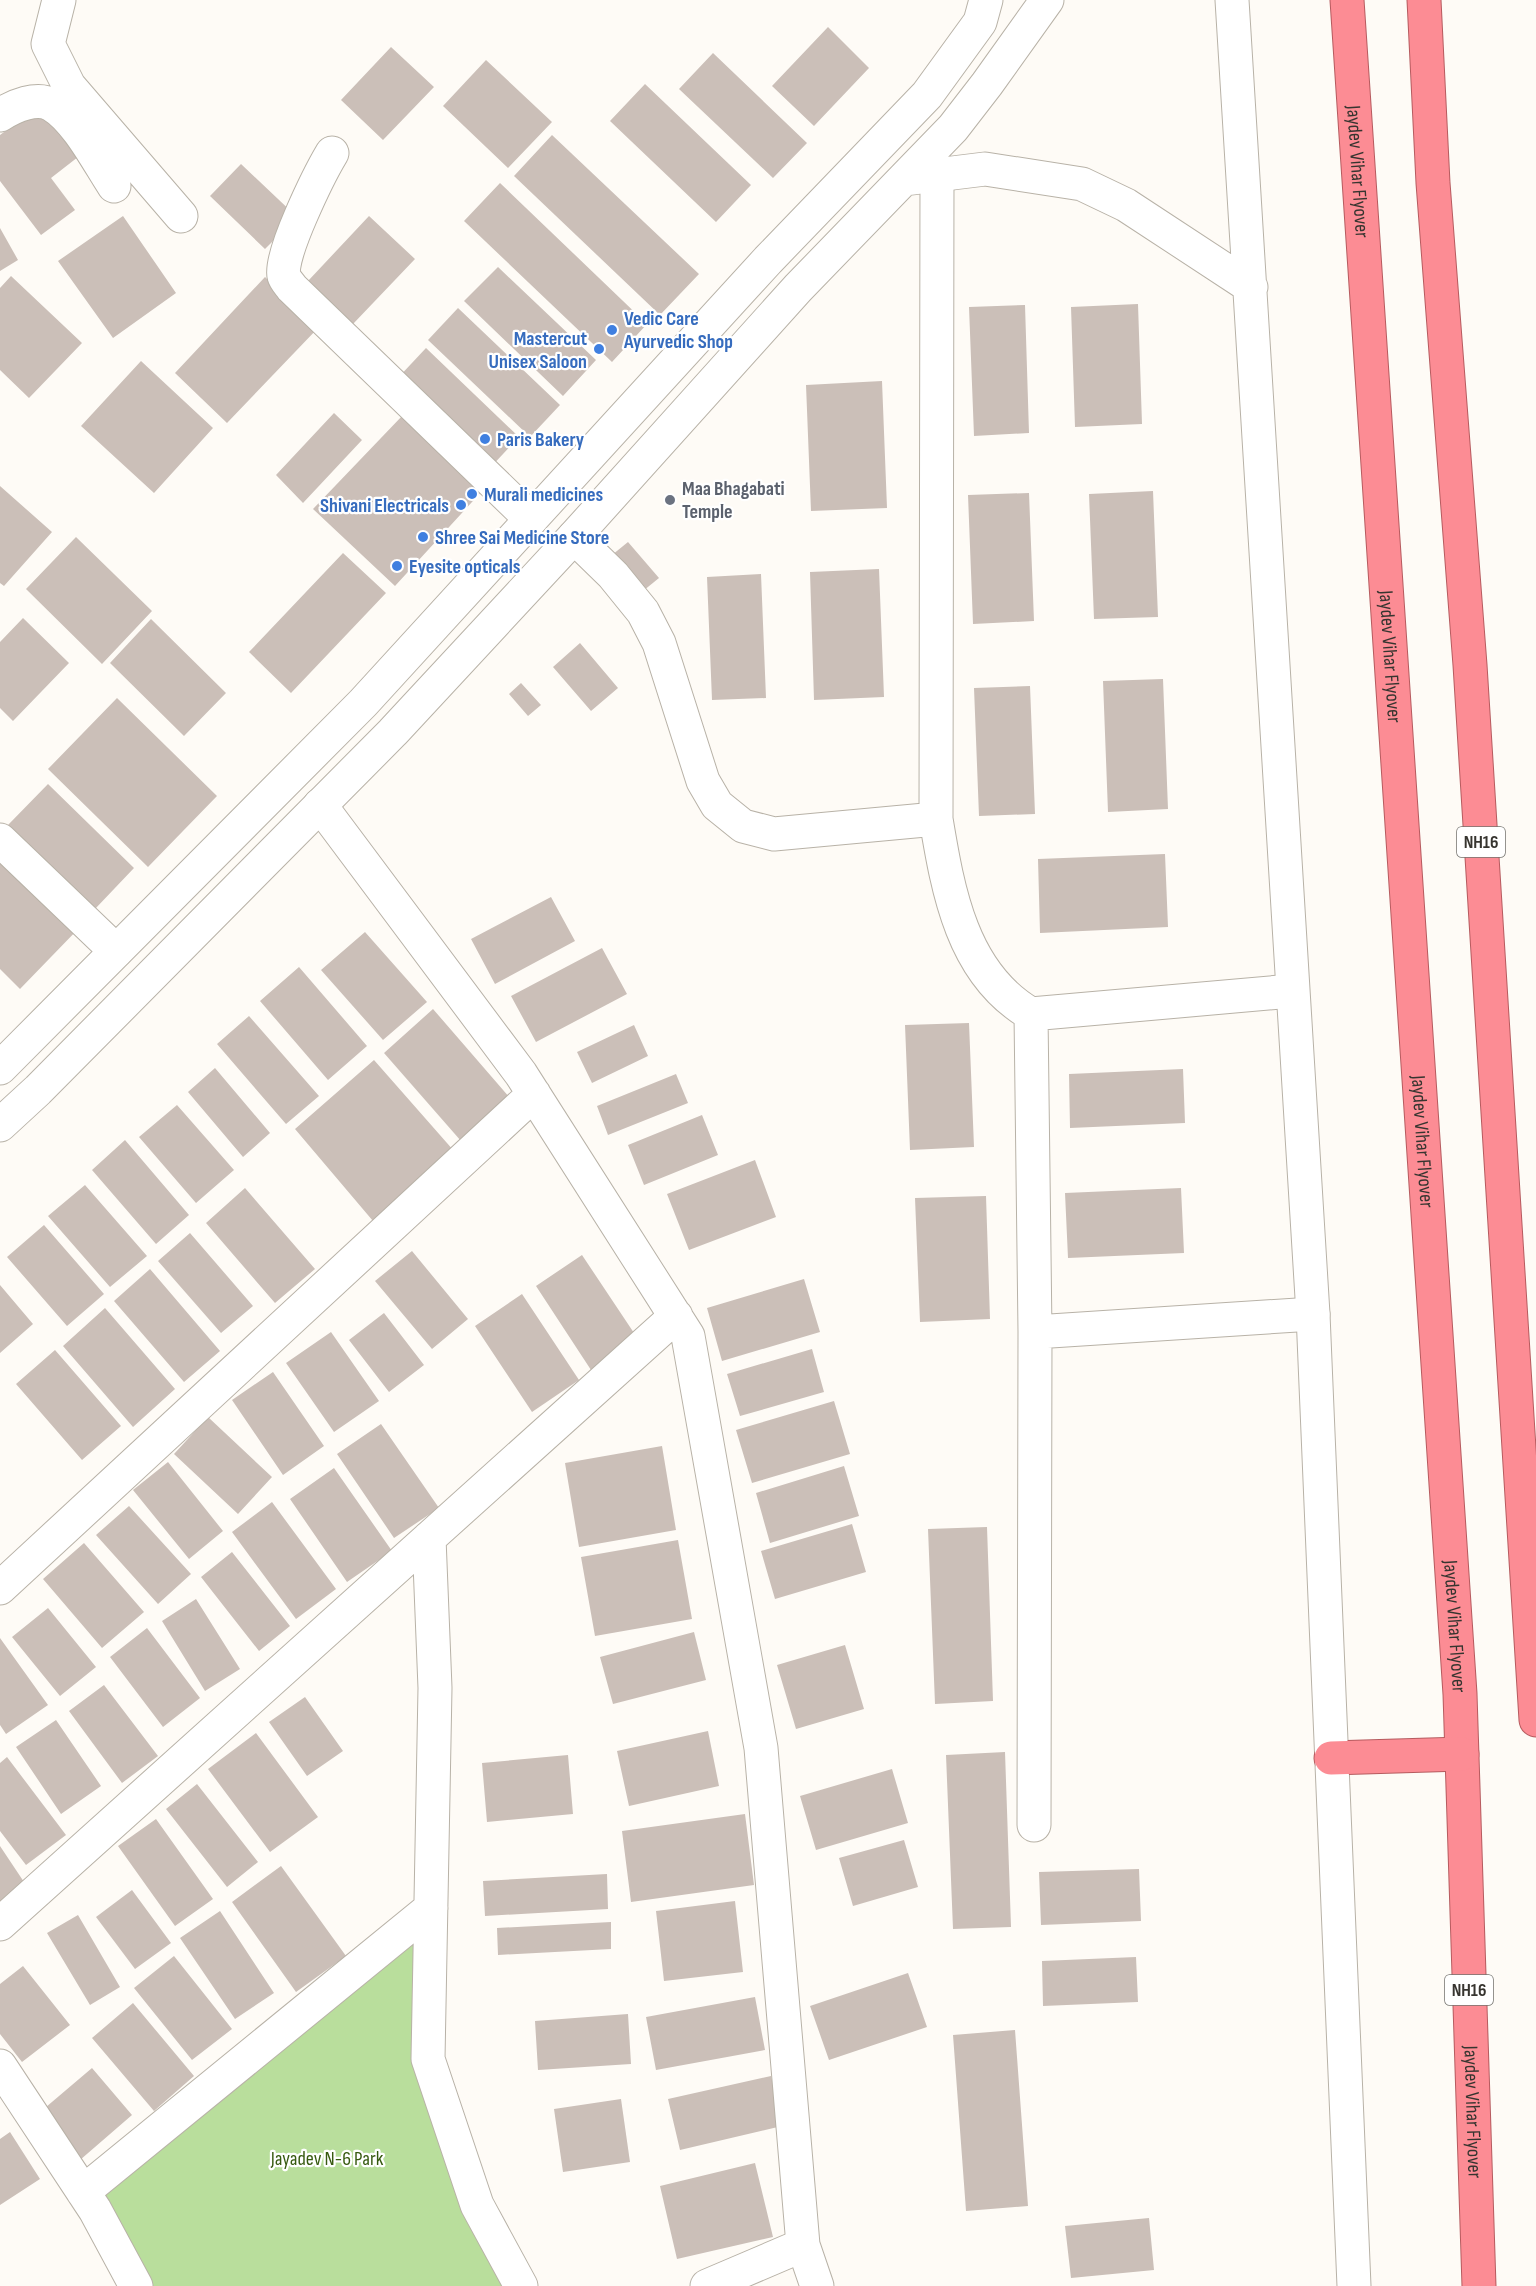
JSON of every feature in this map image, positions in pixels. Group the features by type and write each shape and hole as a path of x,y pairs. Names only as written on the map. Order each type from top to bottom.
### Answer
{"highway":[{"name":"Jaydev Vihar Flyover","path":"1347,0 1460,1694 1479,2286"},
{"name":"NH16","path":"1424,0 1432,183 1470,664 1536,1720"},
{"path":"1331,1758 1462,1754"}],"street":[{"path":"59,0 48,44 69,86 181,216"},
{"path":"38,1090 4,1064 363,703 768,260 927,95 980,22 986,0"},
{"path":"0,1125 38,1090 393,732 574,537 798,288 953,128 1047,0"},
{"path":"1232,0 1313,1314 1354,2286"},
{"path":"0,114 33,101 51,104 71,122 114,186"},
{"path":"332,153 315,182 286,258 284,275 292,288 531,519"},
{"path":"904,179 985,169 1082,184 1126,205 1251,287"},
{"path":"937,175 936,819 951,894 960,924 974,954 993,982 1016,1005 1031,1014 1292,991"},
{"path":"574,537 613,575 643,612 658,643 704,781 717,805 743,825 774,834 936,819"},
{"path":"320,806 534,1094 688,1336 761,1748 803,2245 817,2286"},
{"path":"0,840 116,951"},
{"path":"1031,1014 1035,1332 1034,1825"},
{"path":"0,1588 534,1094"},
{"path":"1035,1332 1313,1314"},
{"path":"0,1924 676,1316"},
{"path":"429,1538 435,1688 428,2059 477,2205 521,2286"},
{"path":"83,2192 431,1908"},
{"path":"0,2066 83,2192 136,2286"},
{"path":"707,2286 803,2245"}],"green space":[{"name":"Jayadev N-6 Park","path":"431,1908 428,2059 521,2286 136,2286 83,2192"}],"building":[{"path":"828,27 869,68 814,126 772,86"},
{"path":"391,47 434,87 383,140 341,100"},
{"path":"713,53 807,143 773,178 679,89"},
{"path":"486,60 552,122 508,168 443,106"},
{"path":"645,84 751,185 716,222 610,121"},
{"path":"39,106 78,157 51,178 75,210 41,235 0,181 0,135"},
{"path":"552,135 699,274 660,315 514,176"},
{"path":"241,164 297,217 265,249 210,196"},
{"path":"500,183 647,324 612,362 464,221"},
{"path":"123,216 176,293 113,338 58,261"},
{"path":"369,216 415,259 353,324 308,281"},
{"path":"0,228 18,260 0,271"},
{"path":"498,267 596,360 563,396 464,301"},
{"path":"11,276 82,343 29,398 0,370 0,288"},
{"path":"265,277 318,328 227,423 175,373"},
{"path":"1138,304 1142,424 1075,427 1071,307"},
{"path":"1025,305 1029,433 974,436 969,307"},
{"path":"458,308 560,405 530,437 428,340"},
{"path":"426,348 519,437 489,469 396,380"},
{"path":"141,361 213,428 154,493 81,426"},
{"path":"882,381 887,508 811,511 806,385"},
{"path":"334,413 362,440 303,503 276,475"},
{"path":"403,415 483,490 395,586 313,509"},
{"path":"0,486 52,532 4,586 0,583"},
{"path":"1153,491 1158,617 1094,619 1089,494"},
{"path":"1029,493 1034,621 973,624 968,495"},
{"path":"76,537 152,611 102,664 26,589"},
{"path":"628,542 659,578 643,591 612,555"},
{"path":"343,553 386,593 291,693 249,652"},
{"path":"879,569 884,697 814,700 810,572"},
{"path":"761,574 766,698 712,700 707,577"},
{"path":"23,618 69,663 13,721 0,708 0,642"},
{"path":"151,619 226,693 184,736 110,663"},
{"path":"580,643 618,688 591,711 553,667"},
{"path":"1163,679 1168,809 1108,812 1103,681"},
{"path":"521,683 541,705 528,716 509,694"},
{"path":"1030,686 1035,814 979,816 974,688"},
{"path":"117,698 217,796 148,867 48,769"},
{"path":"48,784 134,868 95,909 8,825"},
{"path":"1165,854 1168,927 1040,933 1038,859"},
{"path":"0,855 81,926 20,989 0,969"},
{"path":"551,897 575,941 495,984 471,939"},
{"path":"365,932 427,1002 383,1040 321,970"},
{"path":"602,948 627,994 536,1042 511,996"},
{"path":"299,967 367,1046 328,1080 260,1001"},
{"path":"433,1009 510,1098 461,1141 384,1053"},
{"path":"249,1016 319,1096 286,1124 217,1044"},
{"path":"969,1023 974,1147 910,1150 905,1025"},
{"path":"634,1025 648,1056 592,1083 577,1052"},
{"path":"374,1060 454,1151 373,1221 295,1129"},
{"path":"215,1068 270,1133 243,1157 188,1092"},
{"path":"1183,1069 1185,1123 1070,1128 1069,1074"},
{"path":"676,1074 688,1103 608,1135 597,1106"},
{"path":"177,1105 234,1170 196,1203 139,1137"},
{"path":"702,1115 718,1155 644,1185 628,1145"},
{"path":"125,1140 189,1215 156,1244 92,1170"},
{"path":"755,1160 776,1217 689,1250 667,1194"},
{"path":"85,1185 147,1256 110,1287 48,1216"},
{"path":"245,1188 315,1269 275,1303 206,1223"},
{"path":"1181,1188 1184,1253 1068,1258 1065,1193"},
{"path":"986,1196 990,1319 920,1322 915,1198"},
{"path":"44,1225 104,1294 67,1326 7,1257"},
{"path":"190,1233 253,1306 221,1333 158,1261"},
{"path":"412,1251 468,1319 432,1349 375,1281"},
{"path":"582,1255 638,1339 591,1370 536,1286"},
{"path":"150,1269 220,1351 184,1382 114,1301"},
{"path":"804,1279 820,1332 722,1361 707,1308"},
{"path":"0,1285 33,1324 0,1353"},
{"path":"522,1294 579,1380 532,1412 475,1326"},
{"path":"105,1308 175,1389 133,1427 63,1346"},
{"path":"384,1313 424,1365 389,1392 349,1340"},
{"path":"331,1332 379,1401 334,1432 286,1363"},
{"path":"812,1349 824,1392 740,1416 727,1374"},
{"path":"55,1350 121,1426 82,1460 16,1384"},
{"path":"273,1372 324,1446 283,1475 232,1400"},
{"path":"834,1401 850,1454 752,1483 736,1430"},
{"path":"208,1417 272,1477 238,1514 174,1454"},
{"path":"381,1424 439,1508 394,1538 337,1454"},
{"path":"662,1446 676,1530 579,1547 565,1463"},
{"path":"168,1462 223,1531 189,1559 133,1490"},
{"path":"844,1466 859,1516 770,1543 756,1493"},
{"path":"334,1468 392,1551 347,1582 290,1499"},
{"path":"272,1502 336,1589 296,1619 232,1532"},
{"path":"129,1506 191,1574 158,1604 96,1535"},
{"path":"852,1524 866,1572 775,1599 761,1551"},
{"path":"987,1527 993,1701 935,1704 928,1529"},
{"path":"678,1540 692,1619 595,1636 581,1557"},
{"path":"84,1543 144,1612 102,1648 43,1579"},
{"path":"232,1552 290,1626 259,1651 201,1577"},
{"path":"196,1599 240,1669 205,1691 162,1621"},
{"path":"48,1608 96,1667 60,1696 12,1637"},
{"path":"147,1628 200,1698 163,1727 110,1657"},
{"path":"694,1632 706,1680 613,1704 600,1657"},
{"path":"0,1638 48,1705 6,1734 0,1725"},
{"path":"845,1645 864,1709 796,1729 777,1665"},
{"path":"104,1685 158,1756 122,1783 69,1711"},
{"path":"305,1697 343,1751 307,1776 269,1722"},
{"path":"56,1720 101,1786 61,1814 16,1747"},
{"path":"708,1731 719,1786 629,1806 617,1751"},
{"path":"256,1733 318,1817 270,1852 208,1769"},
{"path":"1005,1752 1011,1927 953,1929 946,1755"},
{"path":"568,1755 573,1814 487,1822 482,1763"},
{"path":"7,1757 66,1835 26,1865 0,1831 0,1763"},
{"path":"892,1769 908,1823 816,1850 800,1796"},
{"path":"197,1784 258,1862 227,1887 166,1809"},
{"path":"745,1814 754,1885 631,1902 622,1831"},
{"path":"156,1819 213,1899 175,1926 118,1846"},
{"path":"904,1840 918,1887 853,1906 839,1858"},
{"path":"0,1846 28,1888 0,1907"},
{"path":"281,1866 346,1956 296,1992 232,1902"},
{"path":"1139,1869 1141,1921 1041,1925 1039,1872"},
{"path":"607,1874 608,1909 485,1916 483,1881"},
{"path":"132,1890 171,1943 135,1969 96,1917"},
{"path":"735,1901 743,1972 664,1981 656,1911"},
{"path":"220,1911 274,1993 235,2019 180,1938"},
{"path":"78,1915 120,1987 90,2005 47,1933"},
{"path":"611,1922 611,1949 498,1955 497,1928"},
{"path":"174,1956 232,2029 192,2060 134,1988"},
{"path":"1136,1957 1138,2002 1043,2006 1042,1961"},
{"path":"23,1966 70,2025 22,2062 0,2034 0,1984"},
{"path":"908,1973 927,2027 829,2060 810,2006"},
{"path":"755,1997 765,2050 656,2070 646,2017"},
{"path":"133,2003 194,2076 154,2111 92,2038"},
{"path":"628,2014 631,2064 538,2070 535,2021"},
{"path":"1015,2030 1028,2206 966,2211 953,2035"},
{"path":"92,2068 132,2115 80,2160 39,2113"},
{"path":"771,2076 782,2126 680,2150 668,2099"},
{"path":"621,2099 630,2162 563,2172 554,2109"},
{"path":"10,2132 40,2179 0,2205 0,2139"},
{"path":"755,2163 773,2237 677,2259 660,2186"},
{"path":"1149,2218 1154,2270 1071,2278 1065,2226"}],"place":[{"name":"Vedic Care Ayurvedic Shop","path":"612,330"},
{"name":"Mastercut Unisex Saloon","path":"599,349"},
{"name":"Paris Bakery","path":"485,439"},
{"name":"Murali medicines","path":"472,494"},
{"name":"Maa Bhagabati Temple","path":"670,500"},
{"name":"Shivani Electricals","path":"461,505"},
{"name":"Shree Sai Medicine Store","path":"423,537"},
{"name":"Eyesite opticals","path":"397,566"}]}
